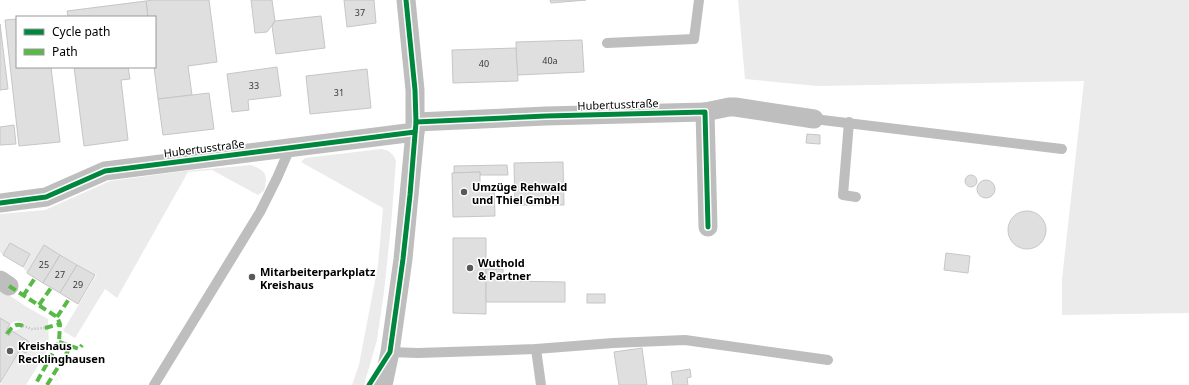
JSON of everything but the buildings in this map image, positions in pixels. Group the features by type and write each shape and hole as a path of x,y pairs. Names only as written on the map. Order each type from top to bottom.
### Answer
{"street":[{"path":"383,385 390,352 403,259 416,127 415,90 406,0"},
{"name":"Hubertusstraße","path":"0,203 46,197 105,171 383,135 416,127 554,116 705,112 729,107 814,119"},
{"path":"705,112 708,227"}],"lane":[{"path":"607,43 694,39 699,0"},
{"path":"814,119 849,122 1003,143 1062,149"},
{"path":"849,122 843,196 856,197"},
{"path":"154,385 260,212 290,148"},
{"path":"390,352 418,353 536,350 613,343 685,340 828,360"},
{"path":"536,350 541,385"}],"path":[{"path":"23,326 32,329 45,328"}],"shaded area":[{"path":"738,0 1189,0 1189,313 1062,315 1062,279 1084,81 818,86 745,79"},
{"path":"381,149 390,152 396,161 384,292 377,340 364,385 352,385 359,365 378,265 383,208 301,162 305,158"},
{"path":"251,165 260,169 266,177 264,191 258,195 212,170 188,172 117,298 105,289 75,338 63,331 97,274 95,275 44,245 27,273 23,267 30,254 10,243 3,255 0,252 0,214 45,210 110,181 185,171"},
{"path":"0,289 48,319 49,347 26,385 0,385 20,350 12,331 20,329 22,322 16,321 10,324 0,318"}],"marked path":[{"path":"23,296 35,278"},
{"path":"9,286 57,317 60,324 59,342 35,385"},
{"path":"39,305 51,288"},
{"path":"57,317 69,299"},
{"path":"45,328 60,324"},
{"path":"7,334 15,325 23,326"},
{"path":"59,342 79,349 82,345"},
{"path":"47,385 71,346"}],"cycle path":[{"path":"369,385 390,352 410,195 416,122 415,90 406,0"},
{"path":"416,122 546,116 705,112 708,227"},
{"path":"0,203 46,197 105,171 415,132"}],"place":[{"name":"Umzüge Rehwald und Thiel GmbH","path":"464,192"},
{"name":"Wuthold & Partner","path":"470,268"},
{"name":"Mitarbeiterparkplatz Kreishaus","path":"252,277"},
{"name":"Kreishaus Recklinghausen","path":"10,351"}]}
